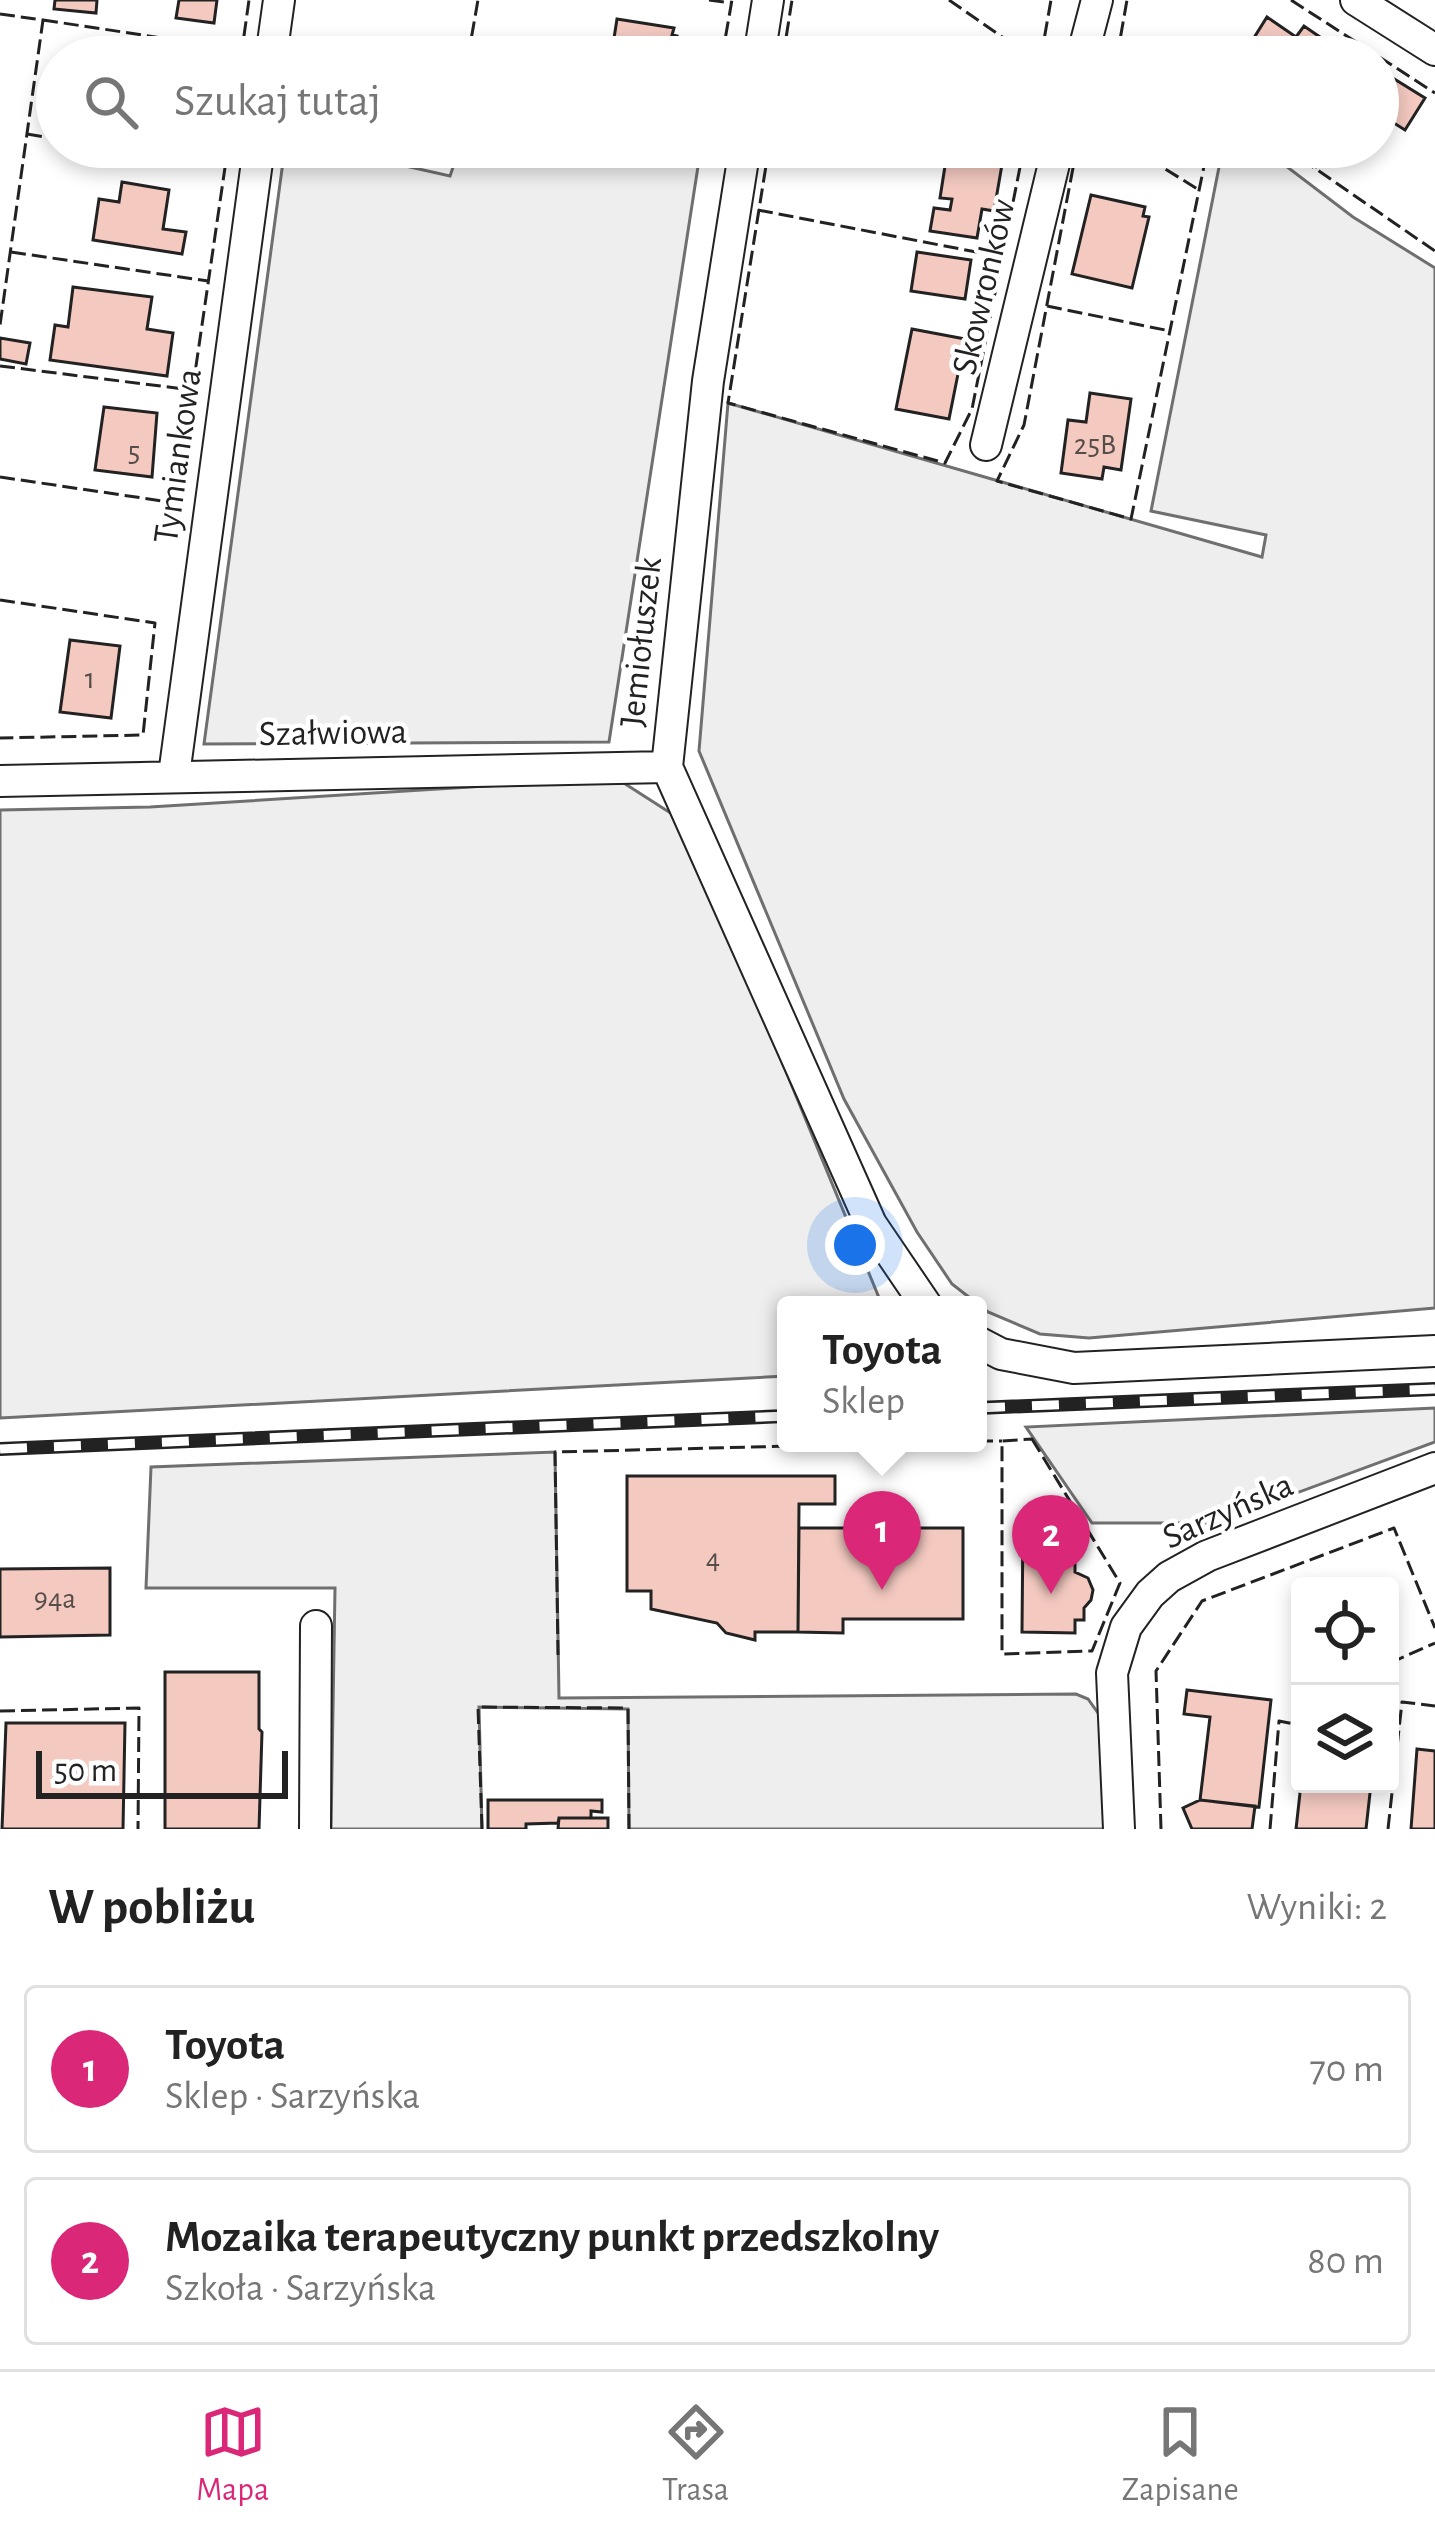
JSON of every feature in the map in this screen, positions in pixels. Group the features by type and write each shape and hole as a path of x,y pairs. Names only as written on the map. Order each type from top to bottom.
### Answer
{"street":[{"path":"274,36 279,0"},
{"path":"762,36 768,0"},
{"path":"1088,36 1097,0"},
{"path":"1356,0 1435,50"},
{"name":"Tymiankowa","path":"174,775 256,168"},
{"name":"Jemiołuszek","path":"742,168 707,381 667,766 871,1224 920,1296"},
{"name":"Skowronków","path":"986,445 1053,168"},
{"name":"Szałwiowa","path":"0,781 667,766"},
{"path":"987,1347 1001,1354 1074,1368 1435,1352"},
{"name":"Sarzyńska","path":"1119,1829 1112,1672 1126,1628 1150,1594 1168,1577 1207,1556 1435,1468"},
{"path":"315,1829 316,1626"}],"shaded area":[{"path":"282,168 414,168 450,176 453,168 698,168 609,742 204,744"},
{"path":"1219,168 1289,168 1353,217 1435,268 1435,1308 1089,1338 1040,1334 988,1312 987,1296 967,1296 952,1284 917,1232 844,1099 699,751 728,403 1262,557 1266,535 1151,511"},
{"path":"616,778 683,821 878,1296 777,1296 777,1376 0,1418 0,810 150,807"},
{"path":"1435,1408 1435,1442 1215,1523 1092,1523 1026,1427"},
{"path":"555,1452 559,1698 1076,1694 1088,1699 1103,1720 1108,1829 629,1829 628,1709 479,1707 482,1829 331,1829 335,1588 146,1588 151,1467"}],"building":[{"path":"55,0 97,0 96,13 54,9"},
{"path":"179,0 217,0 214,23 176,18"},
{"path":"1267,17 1295,36 1255,36"},
{"path":"617,19 674,28 672,35 677,36 614,36"},
{"path":"1304,26 1318,36 1297,36"},
{"path":"1399,82 1425,98 1405,130 1399,126"},
{"path":"945,168 1001,168 994,211 982,209 977,238 930,231 934,208 950,210 952,199 940,198"},
{"path":"122,182 169,190 163,229 186,232 182,254 93,240 99,199 119,202"},
{"path":"1091,195 1145,207 1143,216 1149,217 1132,288 1072,274"},
{"path":"917,252 971,260 965,299 911,291"},
{"path":"73,287 152,297 147,329 173,333 167,376 50,360 55,325 68,327"},
{"path":"912,329 965,339 949,419 896,409"},
{"path":"0,338 30,343 26,364 0,359"},
{"path":"1090,393 1131,399 1121,470 1104,467 1102,479 1061,473 1068,420 1086,422"},
{"path":"104,407 157,413 152,477 95,470"},
{"path":"70,640 120,646 111,718 60,712"},
{"path":"627,1476 835,1476 835,1504 799,1504 798,1632 755,1632 755,1640 726,1633 717,1623 651,1609 651,1591 627,1591"},
{"path":"1023,1521 1057,1521 1057,1551 1075,1551 1075,1572 1088,1578 1091,1600 1084,1608 1084,1620 1075,1620 1075,1633 1022,1632"},
{"path":"799,1528 963,1528 963,1619 843,1619 843,1633 798,1632"},
{"path":"110,1568 110,1635 0,1637 0,1569"},
{"path":"165,1672 259,1672 259,1829 165,1829"},
{"path":"1187,1690 1271,1700 1259,1807 1200,1800 1210,1717 1184,1714"},
{"path":"6,1723 125,1723 123,1829 2,1829"},
{"path":"1417,1749 1435,1751 1435,1829 1411,1829"},
{"path":"1300,1793 1370,1793 1366,1829 1296,1829"},
{"path":"488,1800 602,1800 602,1812 591,1811 591,1818 526,1824 526,1829 488,1829"},
{"path":"1200,1800 1255,1806 1252,1829 1192,1829 1183,1808"},
{"path":"559,1818 608,1818 608,1829 558,1829"}],"railway":[{"path":"987,1408 1435,1389"},
{"path":"0,1449 777,1416"}],"fence":[{"path":"244,36 249,0"},
{"path":"472,36 478,0"},
{"path":"709,0 731,3"},
{"path":"726,36 732,0"},
{"path":"786,36 792,0"},
{"path":"949,0 1001,36"},
{"path":"1045,36 1051,0"},
{"path":"1121,36 1127,0"},
{"path":"1291,0 1347,36"},
{"path":"0,14 43,20 41,36"},
{"path":"43,20 149,36"},
{"path":"0,325 36,70"},
{"path":"1399,70 1435,93"},
{"path":"27,134 36,136"},
{"path":"0,477 176,503 225,168"},
{"path":"766,168 728,403 945,463 972,409 1020,168"},
{"path":"1073,168 1024,425 997,481 1131,519 1204,168"},
{"path":"1164,168 1199,190"},
{"path":"1314,168 1435,251"},
{"path":"758,210 1002,257"},
{"path":"11,252 208,281"},
{"path":"1047,306 1170,331"},
{"path":"0,366 192,390"},
{"path":"0,600 155,623 143,735 0,738"},
{"path":"1032,1439 1120,1583 1092,1651 1002,1654 1002,1441 1032,1439"},
{"path":"987,1441 1002,1441"},
{"path":"558,1655 555,1452 777,1446"},
{"path":"1161,1829 1156,1671 1202,1601 1394,1528 1435,1628"},
{"path":"1399,1659 1435,1643"},
{"path":"1388,1829 1402,1702 1435,1706"},
{"path":"482,1829 478,1707 628,1708 629,1829"},
{"path":"0,1711 139,1708 138,1829"},
{"path":"1270,1829 1279,1721 1291,1723"}],"place":[{"name":"Toyota","path":"882,1590"},
{"name":"Mozaika terapeutyczny punkt przedszkolny","path":"1051,1594"}]}
